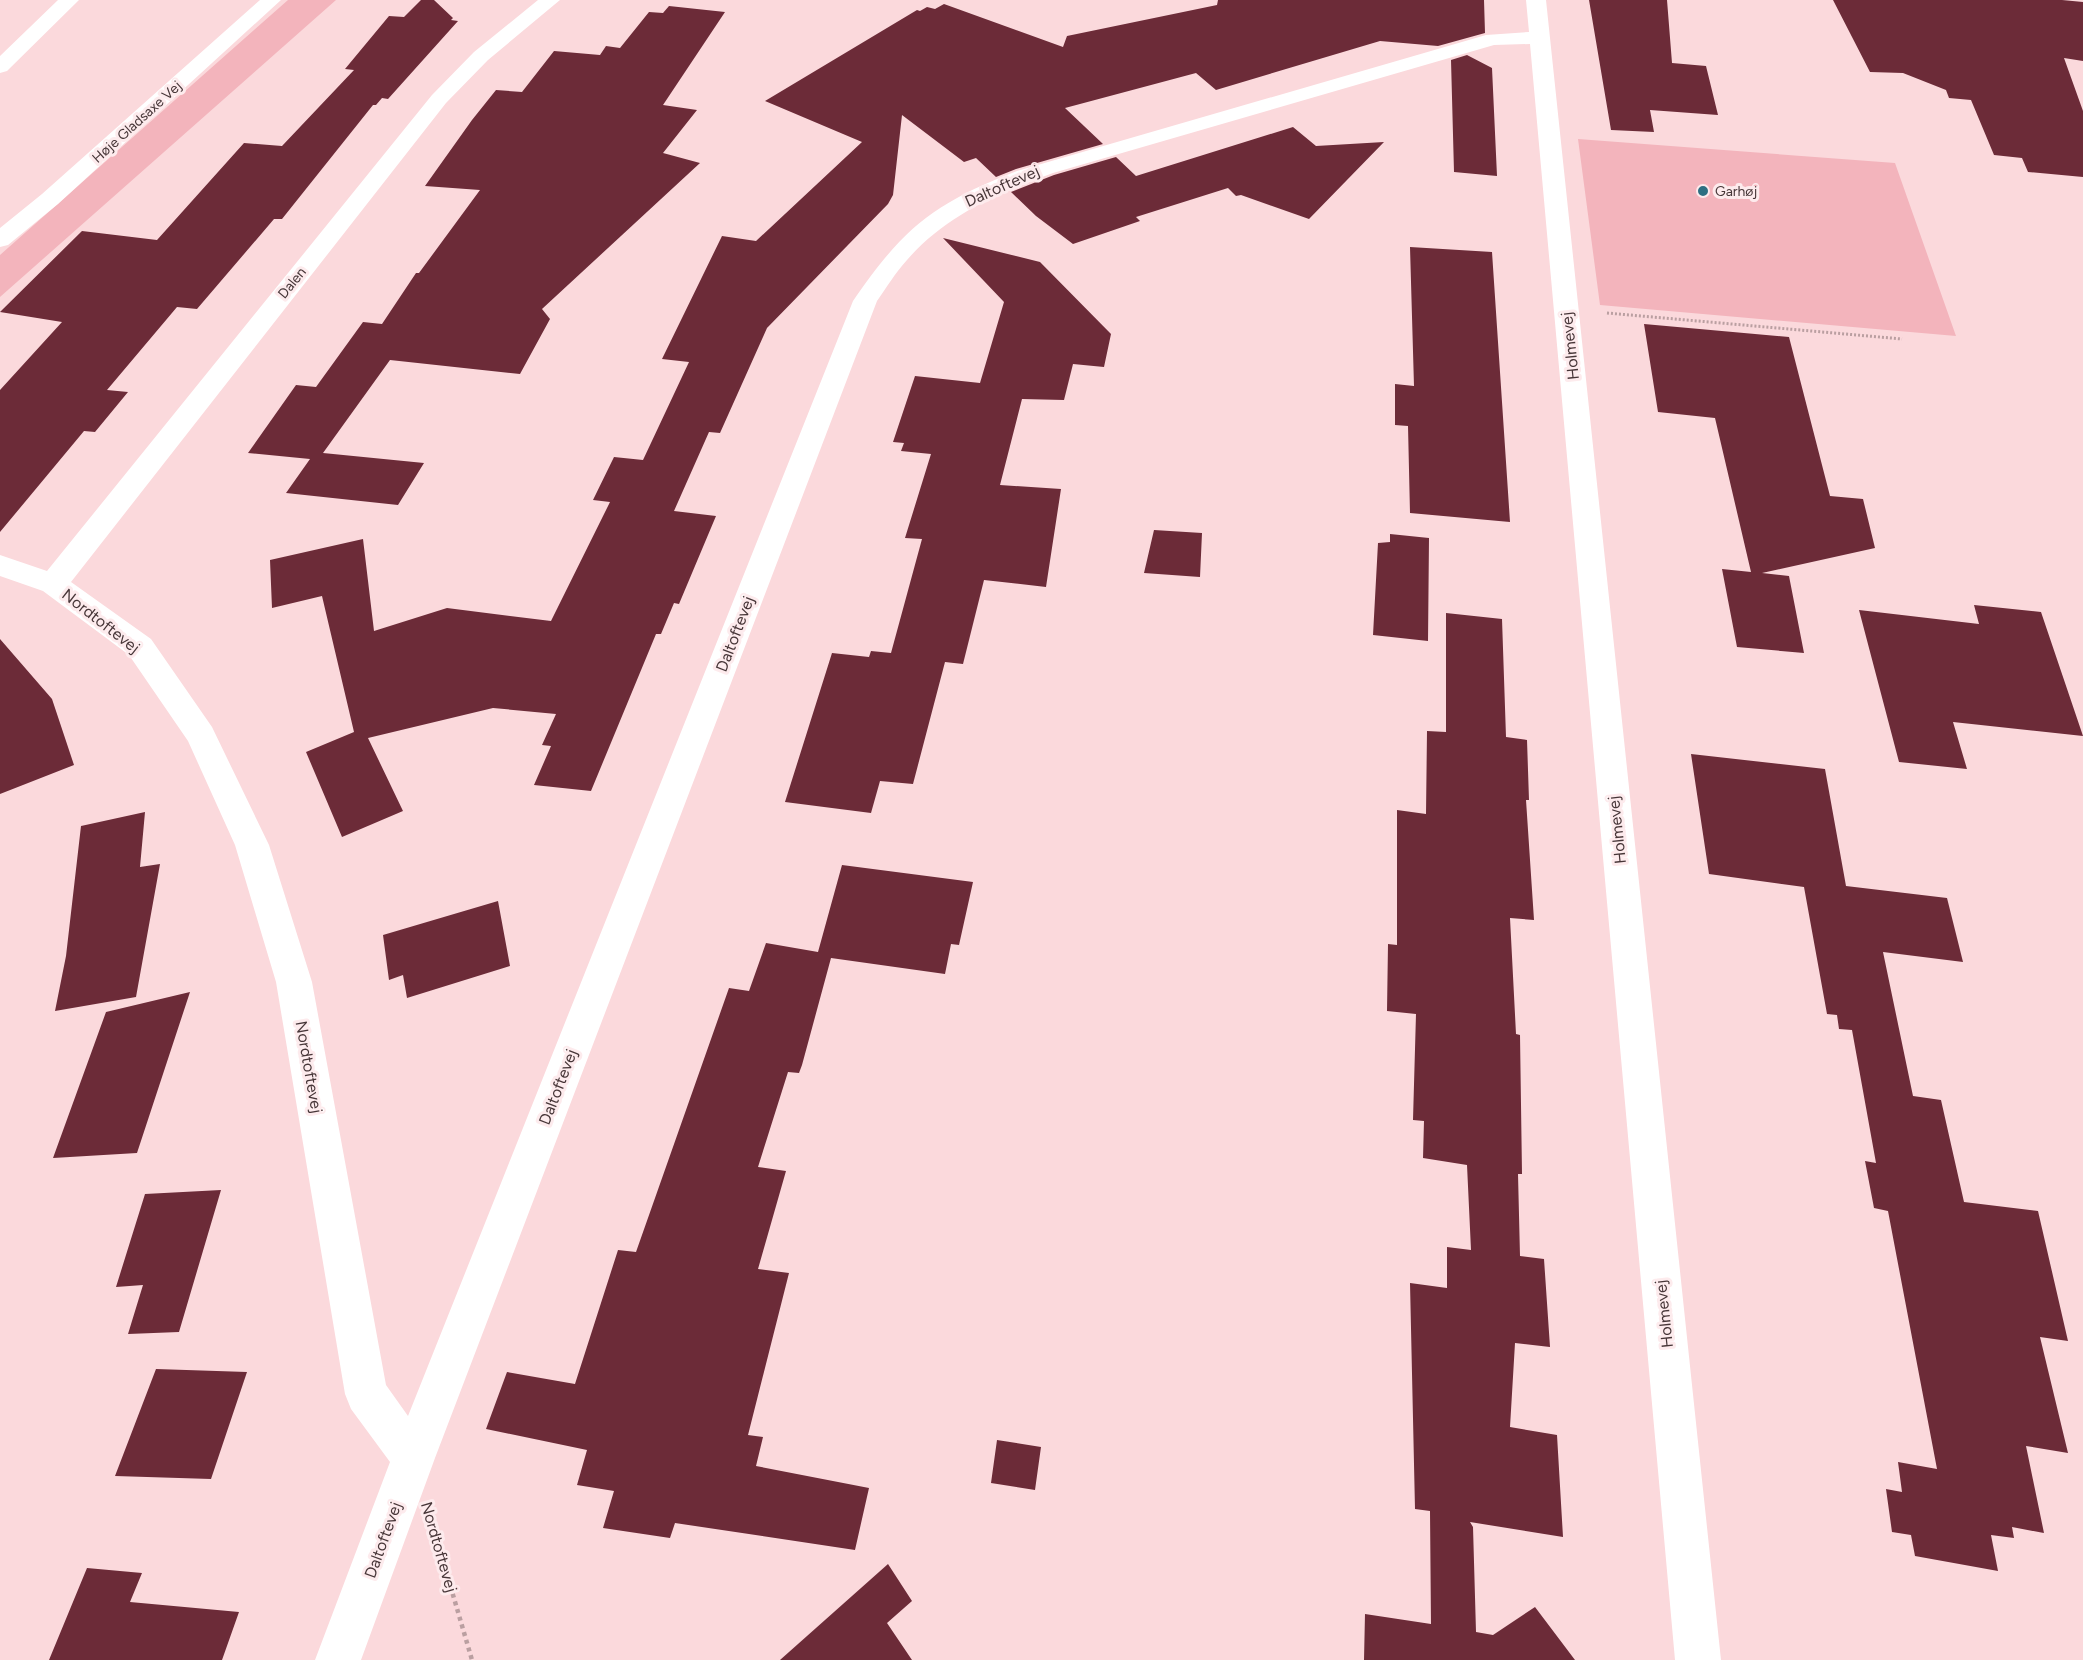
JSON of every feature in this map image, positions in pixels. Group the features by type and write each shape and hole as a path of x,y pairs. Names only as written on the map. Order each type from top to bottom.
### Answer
{"street":[{"path":"0,66 69,0"},
{"name":"Høje Gladsaxe Vej","path":"0,240 50,199 271,0"},
{"name":"Dalen","path":"52,584 439,99 480,56 550,0"},
{"name":"Holmevej","path":"1536,0 1698,1660"},
{"name":"Daltoftevej","path":"338,1660 413,1458 865,301 900,253 936,220 977,194 1045,168 1493,39 1540,38"},
{"name":"Nordtoftevej","path":"0,565 52,584 140,647 201,736 252,845 294,982 366,1394 413,1458"}],"path":[{"path":"1566,310 1902,339"},
{"name":"Nordtoftevej","path":"436,1537 472,1660"}],"shaded area":[{"path":"288,0 336,0 0,297 0,255"},
{"path":"1578,139 1895,163 1956,336 1600,305"}],"building":[{"path":"421,0 434,0 453,18 451,20 458,21 388,99 382,98 376,105 373,105 282,219 274,219 197,309 177,307 107,390 128,392 95,432 84,431 0,532 0,390 62,322 0,312 82,231 157,240 244,143 282,146 354,70 345,69 389,16 404,17"},
{"path":"1218,0 1484,0 1485,33 1438,46 1380,41 1216,90 1196,73 1065,108 1103,144 996,177 976,158 964,162 902,115 893,195 888,204 767,328 720,433 709,432 674,511 716,516 679,604 674,603 661,634 656,634 591,791 534,785 551,746 542,745 556,714 493,708 368,738 403,811 342,837 306,752 354,732 322,596 272,608 270,560 363,539 374,631 447,608 551,621 610,502 593,500 614,457 643,460 689,362 662,359 722,236 756,241 862,142 765,101 917,10 920,11 927,7 935,9 944,4 1063,47 1067,36 1217,5"},
{"path":"1589,0 1667,0 1672,63 1706,66 1718,115 1650,110 1654,132 1611,130"},
{"path":"1833,0 2062,0 2083,2 2083,61 2064,58 2083,111 2083,177 2028,172 2022,158 1994,155 1971,100 1949,98 1946,90 1903,73 1870,72"},
{"path":"669,6 725,12 663,105 697,110 663,153 700,163 542,309 550,319 520,374 390,360 323,453 424,463 398,505 286,493 310,459 248,453 296,385 316,387 363,322 382,324 416,273 419,273 480,190 425,186 472,120 496,90 522,92 554,51 600,55 606,46 620,48 649,12 663,13"},
{"path":"1467,55 1492,68 1497,176 1454,172 1451,60"},
{"path":"1293,127 1316,146 1384,142 1309,219 1241,195 1236,196 1228,188 1136,217 1140,221 1073,244 1036,216 1011,192 1054,175 1116,157 1136,176"},
{"path":"943,238 1040,262 1111,334 1104,367 1073,364 1064,400 1022,399 1000,485 1061,489 1046,587 984,580 963,664 945,662 913,784 880,781 871,813 785,802 832,653 869,657 871,651 891,653 922,539 905,538 931,454 901,451 904,443 893,442 915,376 980,383 1004,302"},
{"path":"1410,247 1492,252 1510,522 1410,513 1408,426 1395,425 1395,384 1414,386"},
{"path":"1644,324 1789,337 1830,496 1863,499 1875,548 1762,573 1789,576 1804,653 1737,647 1722,569 1751,572 1715,418 1658,412"},
{"path":"1154,530 1202,533 1200,577 1144,573"},
{"path":"1390,534 1429,538 1428,641 1373,635 1378,543 1390,542"},
{"path":"1974,605 2041,612 2083,736 1953,722 1967,769 1899,762 1859,610 1979,624"},
{"path":"1446,613 1502,619 1506,737 1527,740 1529,800 1526,800 1534,920 1510,918 1516,1034 1520,1035 1522,1174 1518,1174 1520,1256 1544,1259 1550,1347 1515,1343 1510,1427 1557,1435 1563,1537 1470,1522 1473,1527 1476,1632 1493,1635 1535,1607 1575,1660 1364,1660 1365,1614 1431,1624 1430,1511 1415,1509 1410,1283 1447,1288 1447,1247 1471,1250 1467,1165 1423,1158 1424,1121 1413,1120 1416,1014 1387,1011 1388,944 1397,945 1397,810 1426,814 1427,731 1446,732"},
{"path":"0,639 52,699 74,765 0,794"},
{"path":"1691,754 1825,769 1846,886 1947,898 1963,962 1883,952 1913,1096 1941,1100 1964,1202 2038,1211 2068,1341 2040,1337 2068,1453 2026,1446 2044,1533 2012,1527 2014,1538 1991,1535 1998,1571 1915,1556 1911,1535 1892,1532 1886,1489 1902,1492 1898,1462 1937,1469 1888,1211 1874,1208 1865,1161 1876,1163 1852,1030 1839,1029 1837,1015 1827,1014 1804,887 1709,874"},
{"path":"145,812 140,867 160,864 136,997 55,1011 66,956 81,826"},
{"path":"842,865 973,882 959,945 951,944 945,974 831,958 802,1065 799,1073 788,1072 758,1167 786,1171 758,1269 789,1273 748,1435 763,1437 756,1466 869,1488 855,1550 675,1523 670,1538 603,1528 614,1491 577,1485 587,1450 486,1429 507,1372 575,1384 618,1250 636,1252 729,988 749,991 766,943 818,952"},
{"path":"498,901 510,966 407,998 403,975 389,980 383,935"},
{"path":"190,992 137,1153 53,1158 106,1012"},
{"path":"221,1190 179,1332 128,1334 143,1285 116,1287 145,1194"},
{"path":"156,1369 247,1372 211,1479 115,1476"},
{"path":"997,1440 1041,1447 1035,1490 991,1483"},
{"path":"888,1564 912,1601 887,1623 912,1660 780,1660"},
{"path":"87,1568 142,1573 130,1602 239,1612 222,1660 49,1660"}],"place":[{"name":"Garhøj","path":"1703,191"}]}
